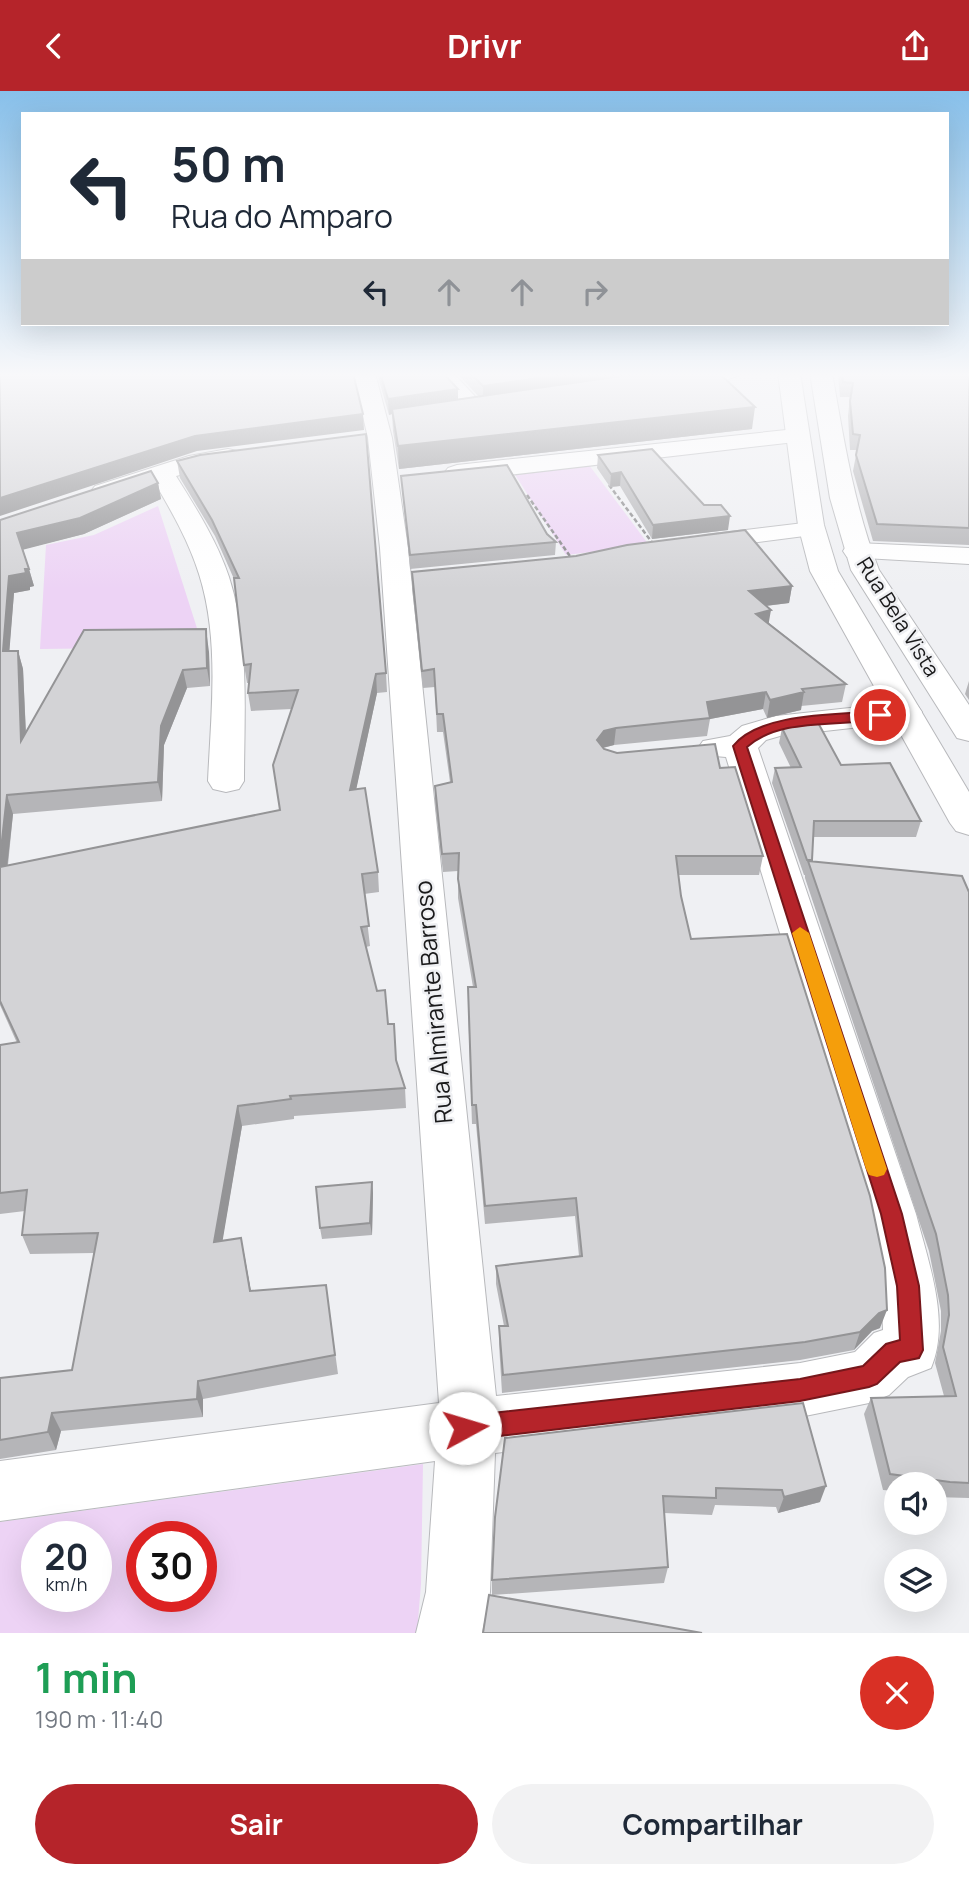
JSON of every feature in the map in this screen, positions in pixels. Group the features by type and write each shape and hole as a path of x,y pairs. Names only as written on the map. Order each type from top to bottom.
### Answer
{"street":[{"name":"Rua Almirante Barroso","path":"387,445 408,479 411,579 468,1396 458,1592 449,1633"},
{"path":"408,479 715,445"},
{"name":"Rua Bela Vista","path":"798,445 812,529 824,571 969,823"},
{"name":"Rua Bela Vista","path":"834,445 848,526 865,570 969,731"},
{"path":"81,498 198,461 249,453"},
{"path":"161,472 203,547 219,592 229,658 226,781"},
{"path":"657,548 812,529"},
{"path":"857,551 969,556"},
{"path":"684,751 740,746 754,733 776,726 905,712"},
{"path":"0,1491 465,1428 800,1390 869,1376 894,1352 911,1350 908,1286 891,1214 740,746"}],"path":[{"path":"589,459 657,548"},
{"path":"508,468 575,563"}],"shaded area":[{"path":"589,465 649,545 566,555 514,473"},
{"path":"158,506 203,647 40,649 46,545 94,535"},
{"path":"423,1464 421,1584 417,1633 0,1633 0,1522"}],"building":[{"path":"0,445 167,445 0,498"},
{"path":"279,445 367,445 386,673 376,674 350,790 365,788 378,872 362,874 369,926 361,927 377,991 385,990 388,1024 394,1024 396,1060 405,1088 290,1096 291,1099 238,1106 214,1242 241,1238 250,1291 326,1285 335,1355 198,1381 197,1399 52,1413 48,1432 0,1440 0,1378 72,1370 98,1233 22,1235 27,1190 0,1193 0,1045 19,1042 0,1001 0,867 280,810 273,765 298,690 248,693 251,664 244,665 234,578 239,578 212,520 177,461 200,455"},
{"path":"858,445 969,445 969,528 877,524 856,455"},
{"path":"652,449 704,505 721,505 730,516 653,525 621,472 611,474 598,455"},
{"path":"507,465 547,534 556,542 410,555 401,476"},
{"path":"151,471 158,483 80,518 17,533 29,569 25,569 26,573 9,576 3,651 18,651 21,741 84,630 206,629 207,668 183,670 161,726 158,782 7,795 0,858 0,520"},
{"path":"745,530 792,586 749,591 771,610 756,614 846,684 802,689 804,692 770,700 766,692 707,702 710,718 616,728 604,731 597,740 604,749 617,753 715,744 720,768 735,767 763,856 676,856 681,896 691,939 787,934 870,1196 885,1268 887,1310 879,1313 860,1332 805,1342 503,1375 499,1326 508,1326 496,1266 582,1256 576,1198 485,1206 476,1105 472,1105 468,987 476,987 458,879 459,853 442,854 435,786 452,782 443,714 437,714 434,669 422,671 412,572 576,556 627,545"},
{"path":"816,719 841,765 890,763 921,821 814,821 812,860 807,860 775,768 801,767 782,728 800,721"},
{"path":"808,861 962,876 969,892 969,1483 947,1482 947,1472 890,1472 871,1398 956,1396 943,1347 949,1315 948,1295 936,1234"},
{"path":"372,1182 370,1223 320,1228 316,1187"},
{"path":"803,1403 826,1486 784,1497 782,1490 716,1488 716,1498 663,1496 668,1567 492,1580 495,1517 505,1438"},
{"path":"489,1595 702,1633 483,1633"}],"slow traffic":[{"path":"800,933 877,1169"}],"route":[{"path":"465,1428 800,1390 869,1376 894,1352 911,1350 908,1286 891,1214 740,746 754,733 776,726 880,715"}]}
